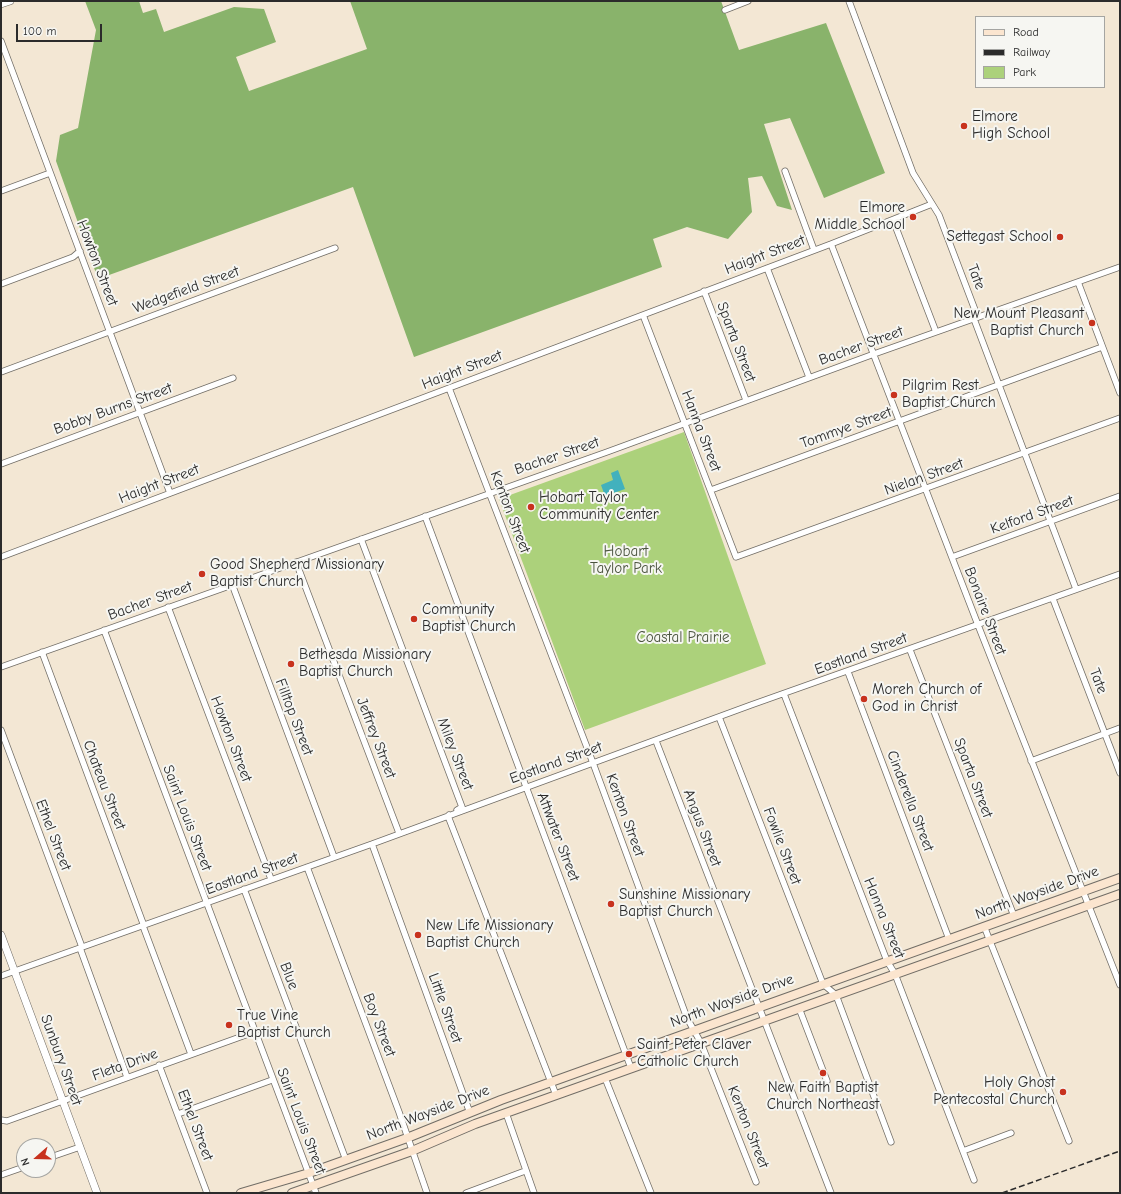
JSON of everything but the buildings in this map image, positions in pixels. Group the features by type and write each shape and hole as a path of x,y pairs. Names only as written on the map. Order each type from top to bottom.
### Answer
{"main road":[{"name":"North Wayside Drive","path":"241,1193 309,1173 346,1160 407,1138 501,1100 693,1030 1120,878"},
{"name":"North Wayside Drive","path":"292,1193 314,1190 475,1124 1120,894"},
{"path":"501,1100 506,1113"}],"street":[{"path":"1,4 10,1"},
{"path":"725,10 748,1"},
{"name":"Tate","path":"849,1 913,172 939,215 975,310 974,319 1076,589"},
{"name":"Howton Street","path":"1,41 170,493"},
{"path":"785,171 814,250"},
{"path":"1,191 50,173"},
{"name":"Haight Street","path":"1,557 831,244 932,204"},
{"path":"893,220 936,332"},
{"name":"Bonaire Street","path":"831,244 1082,892 1089,905 1120,985"},
{"name":"Wedgefield Street","path":"1,372 335,248"},
{"path":"1,284 72,257 80,251"},
{"name":"Bacher Street","path":"1,667 1120,267"},
{"path":"767,268 809,377"},
{"path":"1078,282 1120,393"},
{"name":"Sparta Street","path":"704,291 746,400"},
{"name":"Hanna Street","path":"643,315 736,557"},
{"name":"Tommye Street","path":"711,490 1102,347"},
{"name":"Bobby Burns Street","path":"1,464 233,378"},
{"name":"Kenton Street","path":"449,388 593,763 687,1018 701,1043 756,1182"},
{"name":"Nielan Street","path":"736,557 1120,418"},
{"name":"Kelford Street","path":"952,557 1120,496"},
{"name":"Attwater Street","path":"424,516 631,1068"},
{"name":"Miley Street","path":"361,539 462,806 448,816"},
{"name":"Jeffrey Street","path":"296,562 399,833"},
{"name":"Eastland Street","path":"1,976 372,844 719,717 1053,599 1076,589 1119,577"},
{"name":"Filltop Street","path":"232,584 334,857"},
{"name":"Tate","path":"1053,599 1120,773"},
{"name":"Howton Street","path":"168,607 271,879"},
{"name":"Saint Louis Street","path":"104,630 272,1080 309,1173 314,1190"},
{"name":"Sparta Street","path":"910,650 1014,916"},
{"name":"Chateau Street","path":"42,652 191,1054"},
{"name":"Cinderella Street","path":"848,672 950,939"},
{"name":"Hanna Street","path":"784,694 887,961 896,974 974,1180"},
{"name":"Fowlie Street","path":"719,717 823,984"},
{"path":"1031,761 1120,728"},
{"name":"Ethel Street","path":"1,730 127,1077"},
{"name":"Angus Street","path":"656,741 831,1193"},
{"path":"448,816 556,1095"},
{"name":"Little Street","path":"372,844 470,1113"},
{"name":"Boy Street","path":"307,867 427,1193"},
{"name":"Blue","path":"244,889 346,1160"},
{"path":"984,926 1068,1141"},
{"name":"Sunbury Street","path":"1,935 97,1193"},
{"path":"1113,967 1120,965"},
{"path":"823,984 836,995 891,1142"},
{"path":"799,1008 827,1081"},
{"name":"Fleta Drive","path":"3,1120 254,1032"},
{"name":"Ethel Street","path":"159,1065 207,1193"},
{"path":"605,1078 651,1193"},
{"path":"178,1114 272,1080"},
{"path":"506,1113 525,1171 534,1193"},
{"path":"963,1151 1011,1133"},
{"path":"56,1155 80,1147"},
{"path":"1,1175 16,1170"},
{"path":"466,1193 525,1171"}],"green space":[{"path":"85,1 139,1 143,13 156,9 164,32 234,7 264,9 276,42 236,57 249,91 367,49 350,1 721,1 739,50 826,23 885,173 824,198 790,118 764,124 792,210 777,206 762,176 748,178 752,212 728,239 687,227 653,239 662,267 414,357 353,187 98,279 56,161 60,135 78,128 96,30"},
{"name":"Hobart Taylor Park","path":"684,432 766,664 585,730 499,499"}],"water":[{"path":"618,470 625,489 605,496 601,485 613,480 611,473"}],"railway":[{"path":"1002,1193 1120,1151"}],"place":[{"name":"Elmore High School","path":"964,126"},
{"name":"Elmore Middle School","path":"913,217"},
{"name":"Settegast School","path":"1060,237"},
{"name":"New Mount Pleasant Baptist Church","path":"1092,323"},
{"name":"Pilgrim Rest Baptist Church","path":"894,395"},
{"name":"Hobart Taylor Community Center","path":"531,507"},
{"name":"Good Shepherd Missionary Baptist Church","path":"202,574"},
{"name":"Community Baptist Church","path":"414,619"},
{"name":"Bethesda Missionary Baptist Church","path":"291,664"},
{"name":"Moreh Church of God in Christ","path":"864,699"},
{"name":"Sunshine Missionary Baptist Church","path":"611,904"},
{"name":"New Life Missionary Baptist Church","path":"418,935"},
{"name":"True Vine Baptist Church","path":"229,1025"},
{"name":"Saint Peter Claver Catholic Church","path":"629,1054"},
{"name":"New Faith Baptist Church Northeast","path":"823,1073"},
{"name":"Holy Ghost Pentecostal Church","path":"1063,1092"}],"park label":[{"name":"Coastal Prairie","path":"683,638"}]}
